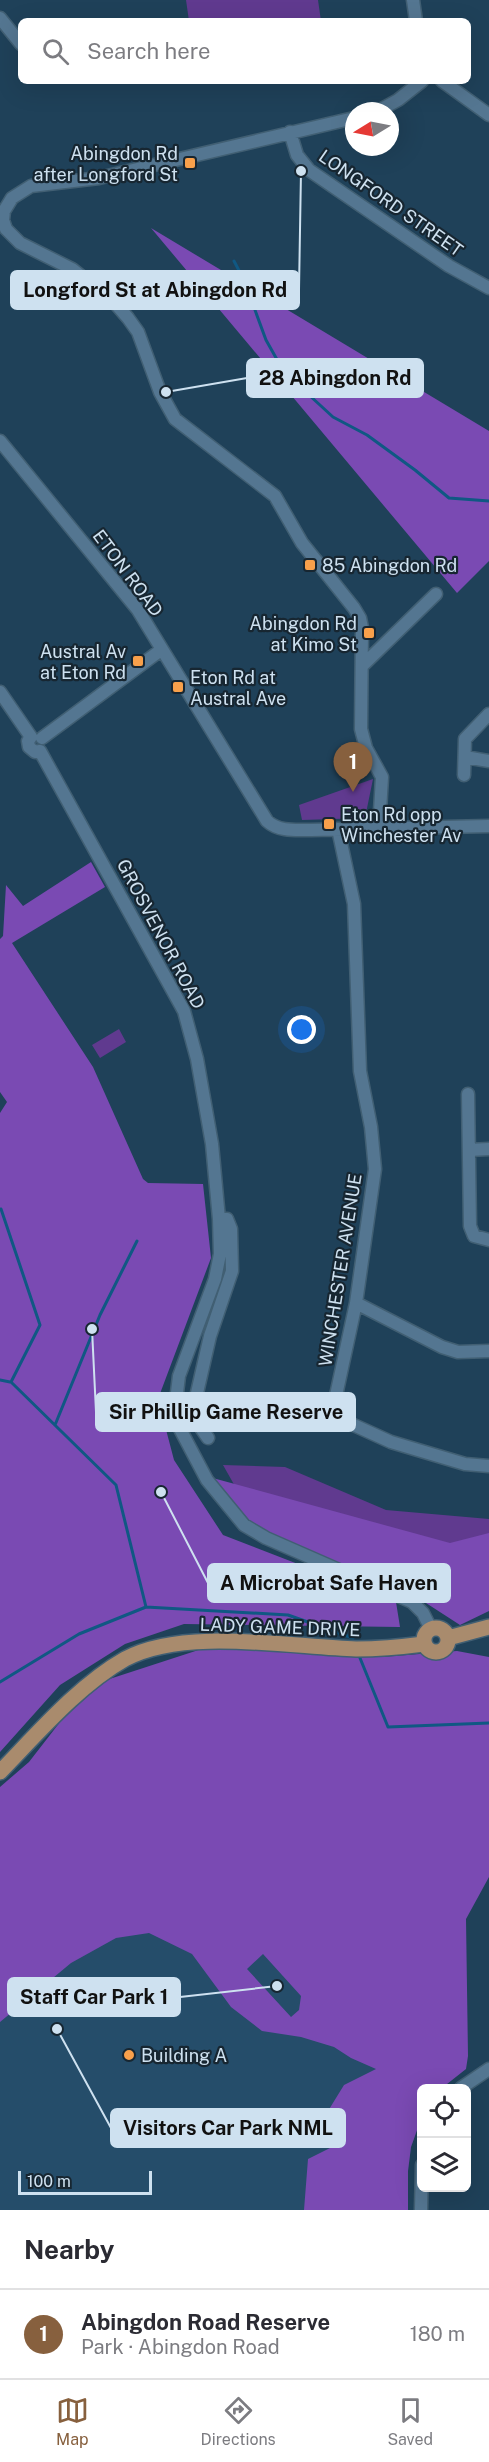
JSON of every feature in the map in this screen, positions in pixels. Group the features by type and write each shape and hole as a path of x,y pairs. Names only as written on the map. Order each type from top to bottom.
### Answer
{"main road":[{"path":"448,1638 489,1627"},
{"path":"431,1629 442,1630 448,1638 444,1650 437,1653 429,1651 424,1644 426,1634 431,1629"},
{"name":"LADY GAME DRIVE","path":"0,1772 58,1713 104,1673 127,1658 166,1645 248,1641 391,1649 424,1644"}],"street":[{"path":"413,0 416,18"},
{"path":"0,18 18,40"},
{"path":"394,102 418,84"},
{"path":"446,84 489,115"},
{"path":"345,120 99,178 31,186 12,198 2,210 3,220 11,237 30,249 72,269 115,303 138,332 160,392 175,420 274,496 302,543 360,618 362,628 362,740 382,777 379,828"},
{"name":"LONGFORD STREET","path":"290,132 297,155 309,170 450,266 489,288"},
{"name":"ETON ROAD","path":"0,441 138,610 267,821 282,829 489,826"},
{"path":"362,666 436,594"},
{"path":"0,692 37,737 161,650"},
{"path":"464,775 465,739 489,714"},
{"name":"GROSVENOR ROAD","path":"37,737 28,741 29,747 32,751 40,751 184,1011 197,1059 212,1144 220,1254 216,1273 179,1376 175,1393 175,1409 179,1427 196,1461 219,1497 244,1525 266,1538 412,1602 423,1613 431,1629"},
{"path":"465,757 489,761"},
{"name":"WINCHESTER AVENUE","path":"338,829 354,904 360,1071 371,1127 375,1169 356,1303 335,1400 347,1422 391,1442 465,1464 489,1466"},
{"path":"468,1094 471,1231 477,1238 489,1240"},
{"path":"469,1150 489,1149"},
{"name":"GROSVENOR ROAD","path":"208,1438 195,1414 196,1393 210,1336 232,1270 233,1253 231,1229 227,1219 219,1220"},
{"path":"356,1303 450,1350 489,1351"},
{"path":"465,2084 489,2069"},
{"path":"421,2192 421,2210"}],"shaded area":[{"path":"186,0 318,0 321,18 189,18"},
{"path":"151,228 489,431 489,561 457,593"},
{"path":"373,779 365,818 302,820 299,805"},
{"path":"91,862 105,887 12,943 93,1067 143,1179 148,1183 203,1184 211,1258 158,1399 174,1460 223,1535 396,1602 400,1627 184,1624 125,1644 60,1685 0,1752 0,1113 7,1102 0,1092 0,939 3,936 6,885 23,906"},
{"path":"119,1029 126,1042 100,1058 92,1045"},
{"path":"223,1465 285,1467 386,1510 489,1519 489,1602 253,1518"},
{"path":"209,1477 450,1543 489,1533 489,1611 460,1625 409,1592 255,1528"},
{"path":"220,1643 382,1657 457,1651 489,1657 489,1877 466,1919 468,2056 466,2069 447,2084 417,2084 417,2130 411,2147 408,2171 408,2210 304,2210 308,2159 334,2146 328,2111 344,2085 376,2069 351,2058 334,2047 301,2037 262,2031 231,2007 192,1954 149,1933 116,1938 71,1963 0,2022 0,1787 29,1762 88,1686","holes":["263,1954 301,1996 299,2010 291,2017 247,1969"]},
{"path":"290,1875 417,2120 408,2171 408,2210 0,2210 0,1881"}],"waterway":[{"path":"234,261 244,280 266,340 284,372 333,417 367,435 449,498 489,501"},
{"path":"1,1209 40,1325 11,1382 116,1485 146,1607"},
{"path":"55,1425 100,1315 137,1241"},
{"path":"0,1380 10,1382"},
{"path":"0,1682 79,1634 146,1607 288,1615 353,1638"},
{"path":"360,1658 388,1727 489,1723"}],"place":[{"name":"Abingdon Rd after Longford St","path":"190,163"},
{"name":"Longford St at Abingdon Rd","path":"301,171"},
{"name":"28 Abingdon Rd","path":"166,392"},
{"name":"85 Abingdon Rd","path":"310,565"},
{"name":"Abingdon Rd at Kimo St","path":"369,633"},
{"name":"Austral Av at Eton Rd","path":"138,661"},
{"name":"Eton Rd at Austral Ave","path":"178,687"},
{"name":"Abingdon Road Reserve","path":"353,792"},
{"name":"Eton Rd opp Winchester Av","path":"329,824"},
{"name":"Sir Phillip Game Reserve","path":"92,1329"},
{"name":"A Microbat Safe Haven","path":"161,1492"},
{"name":"Staff Car Park 1","path":"277,1986"},
{"name":"Visitors Car Park NML","path":"57,2029"},
{"name":"Building A","path":"129,2055"}]}
